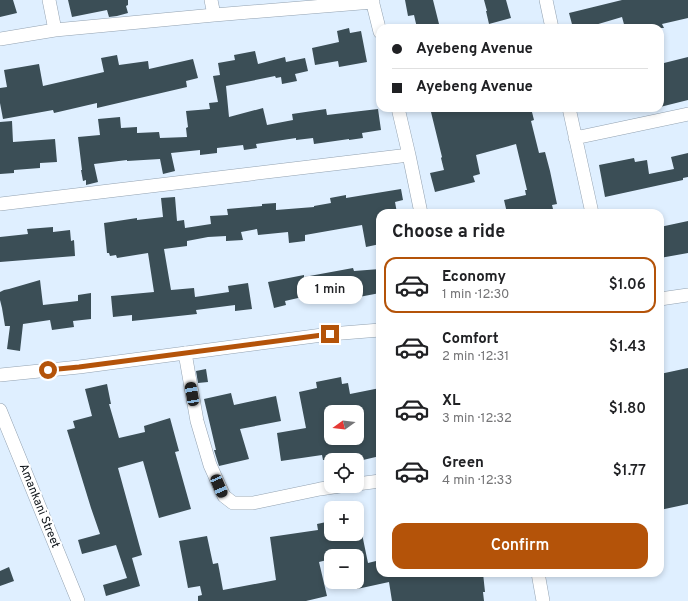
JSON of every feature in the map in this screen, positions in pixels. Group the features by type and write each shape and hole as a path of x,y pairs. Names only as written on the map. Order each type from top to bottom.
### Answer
{"street":[{"path":"49,0 56,30"},
{"path":"211,0 214,15"},
{"path":"546,0 551,24"},
{"path":"0,39 56,30 373,1 378,24"},
{"path":"399,112 420,209"},
{"path":"570,112 591,209"},
{"path":"575,138 688,114"},
{"path":"0,204 409,155"},
{"path":"664,298 688,295"},
{"path":"0,375 185,354 330,334 376,330"},
{"path":"185,354 197,421 210,465 224,496 233,503 253,504 324,488"},
{"name":"Amankani Street","path":"0,410 78,601"},
{"path":"364,483 376,482"},
{"path":"539,577 543,601"}],"building":[{"path":"0,0 13,0 17,13 0,17"},
{"path":"68,0 128,0 128,5 126,6 128,13 109,17 107,10 72,17"},
{"path":"405,0 433,0 439,24 416,24 414,15 408,16"},
{"path":"484,0 506,0 511,18 489,24"},
{"path":"622,0 688,0 688,18 662,24 624,24 622,17 598,24 572,24 569,13"},
{"path":"349,28 350,33 361,31 367,62 339,67 338,61 315,65 312,48 339,42 337,31"},
{"path":"255,51 258,64 285,57 286,62 305,58 308,71 295,74 297,81 282,84 281,77 276,78 275,76 226,86 229,117 263,108 267,125 293,120 292,114 326,109 327,115 376,109 376,112 378,112 381,130 362,133 363,138 314,144 313,138 296,140 296,138 256,144 257,148 244,150 243,145 217,148 217,153 200,155 200,150 171,153 175,171 163,174 160,159 127,160 94,164 98,182 86,185 86,180 83,181 81,170 78,137 100,135 98,119 120,117 121,128 137,127 137,133 159,132 160,138 187,137 186,128 188,127 186,111 210,109 209,103 218,102 213,76 220,75 218,63 235,60 234,55"},
{"path":"117,55 119,65 148,61 149,69 193,59 198,78 186,81 187,87 97,108 97,103 54,113 53,110 3,119 0,103 0,88 7,87 4,70 39,64 43,86 104,72 101,58"},
{"path":"688,57 688,100 664,106 664,63"},
{"path":"431,112 532,112 534,120 531,121 539,153 545,152 557,204 552,205 553,209 506,209 504,200 526,195 525,190 527,190 516,144 476,155 480,174 473,176 475,182 435,192 430,173 444,170"},
{"path":"12,121 13,142 55,139 57,162 40,163 40,168 14,170 14,173 0,174 0,122"},
{"path":"688,153 688,177 683,178 683,180 605,197 599,165 634,158 635,162 647,160 649,174 674,169 671,157"},
{"path":"401,189 403,200 395,202 396,209 376,209 376,245 366,247 362,225 305,235 305,241 289,243 288,232 258,235 257,229 241,232 243,240 226,241 226,236 208,237 187,241 187,246 164,249 171,290 194,288 195,297 229,292 228,286 248,283 252,309 235,311 235,305 196,310 197,314 132,321 132,315 113,317 111,296 154,292 148,253 117,258 116,255 110,256 109,253 107,253 104,223 137,218 137,220 163,217 161,198 175,197 177,221 184,220 185,228 211,224 210,216 228,215 227,209 262,206 262,204 276,203 276,210 314,207 331,203 330,198 346,195 346,198"},
{"path":"688,221 688,253 664,257 664,226"},
{"path":"53,227 53,232 70,230 71,241 74,240 75,256 0,262 0,237 28,234 27,229"},
{"path":"353,268 354,271 376,269 376,294 343,300 342,293 325,296 324,292 285,301 286,305 274,308 268,282 304,275 304,277"},
{"path":"40,280 43,305 78,301 78,295 91,293 91,319 73,321 74,327 52,330 50,320 23,324 20,351 7,349 10,326 5,326 0,292"},
{"path":"688,368 688,504 664,509 664,373"},
{"path":"206,369 208,382 198,383 196,371"},
{"path":"341,377 342,384 348,383 350,394 376,389 376,457 364,460 364,453 324,453 324,460 322,455 281,461 277,433 306,428 299,392 317,388 316,382"},
{"path":"107,384 111,404 109,404 119,438 145,432 144,426 170,418 179,451 175,452 191,509 159,518 143,461 118,468 142,555 132,558 140,586 106,596 103,585 127,578 116,545 82,554 78,540 100,534 67,430 75,428 73,421 92,416 85,389"},
{"path":"231,393 234,405 276,396 281,421 240,429 249,459 219,466 214,450 216,450 204,399"},
{"path":"324,522 324,541 363,541 368,563 376,561 376,577 483,577 485,592 483,592 484,601 392,601 389,582 364,587 364,549 324,549 324,561 319,562 324,589 325,589 327,596 306,601 198,601 198,596 202,595 200,586 188,588 179,541 207,536 213,564 218,563 223,590 276,580 270,537 318,530 317,524"},
{"path":"9,567 14,581 0,586 0,571"}],"route":[{"path":"48,370 330,334"}]}
